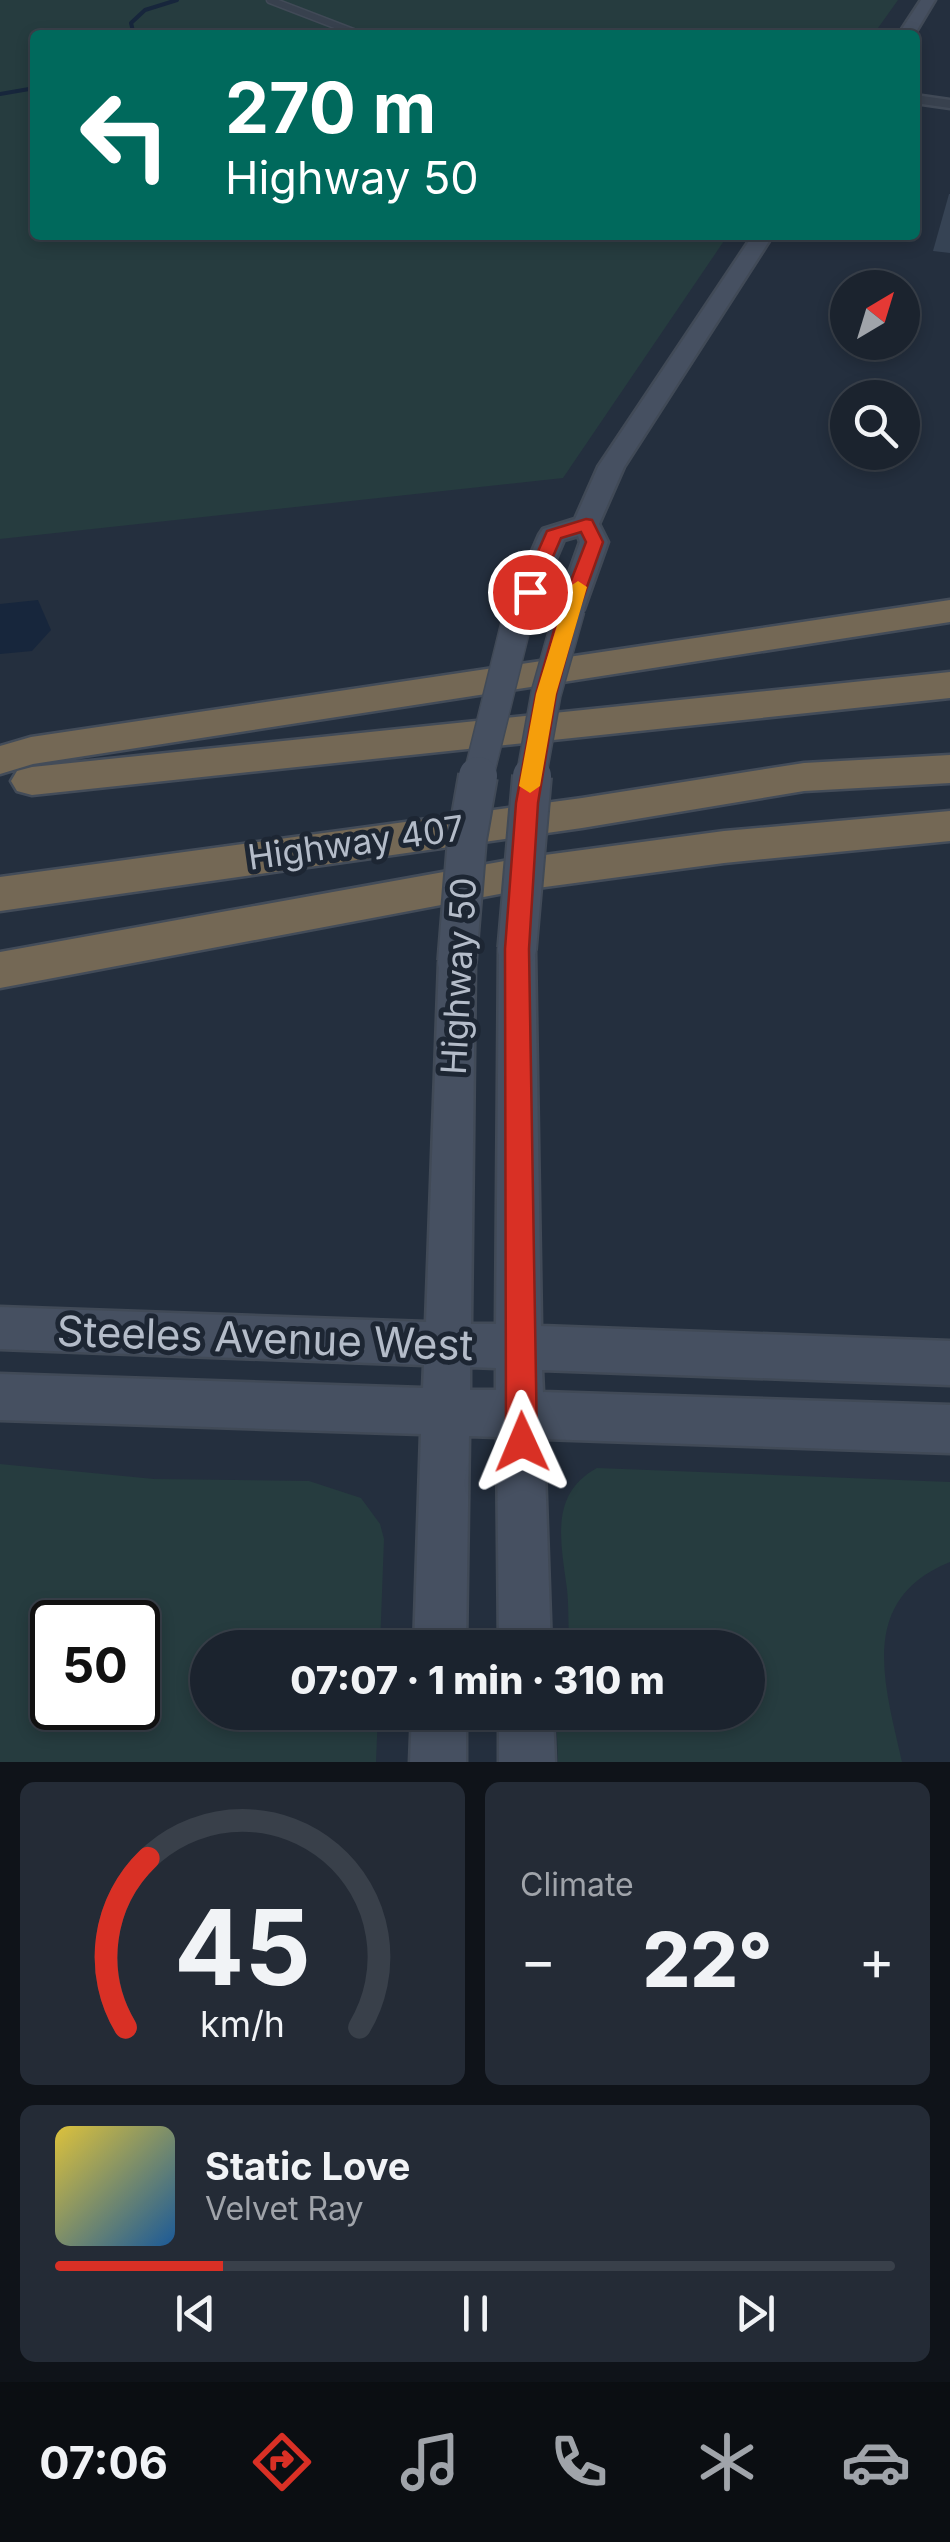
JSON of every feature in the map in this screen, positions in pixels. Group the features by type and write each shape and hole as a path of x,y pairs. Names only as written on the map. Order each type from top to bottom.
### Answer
{"highway":[{"path":"0,760 31,751 950,611"},
{"path":"0,784 950,684"},
{"name":"Highway 407","path":"0,894 582,814 804,777 950,769"},
{"path":"0,970 428,890 591,864 774,840 950,826"}],"main road":[{"path":"909,30 928,0"},
{"name":"Highway 50","path":"525,1630 517,949 527,803 546,694 594,542 586,524 611,467 760,240"},
{"name":"Highway 50","path":"440,1630 457,962 467,839 485,738 518,620 553,535 586,524"},
{"name":"Steeles Avenue West","path":"0,1328 950,1364"},
{"name":"Steeles Avenue West","path":"0,1397 950,1429"},
{"path":"438,1762 439,1730"},
{"path":"526,1730 527,1762"}],"street":[{"path":"920,97 950,101"}],"lane":[{"path":"270,0 348,30"}],"green space":[{"path":"0,0 898,0 877,30 30,30 30,240 725,240 563,478 0,539"},
{"path":"0,1464 154,1479 309,1481 361,1498 380,1524 384,1539 381,1630 190,1630 190,1730 377,1730 376,1762 0,1762"},
{"path":"597,1468 950,1482 950,1562 920,1578 900,1598 889,1622 884,1647 889,1704 902,1762 558,1762 557,1730 765,1730 765,1630 569,1630 562,1518 565,1503 582,1478"}],"water":[{"path":"38,600 51,630 32,651 0,654 0,604"}],"building":[{"path":"949,194 950,253 933,251"}],"waterway":[{"path":"133,30 131,23 145,10 177,0"},
{"path":"0,94 30,89"}],"slow traffic":[{"path":"530,786 546,694 578,587"}],"route":[{"path":"522,1442 517,949 527,803 546,694 594,542 586,524 553,535 530,592"}]}
